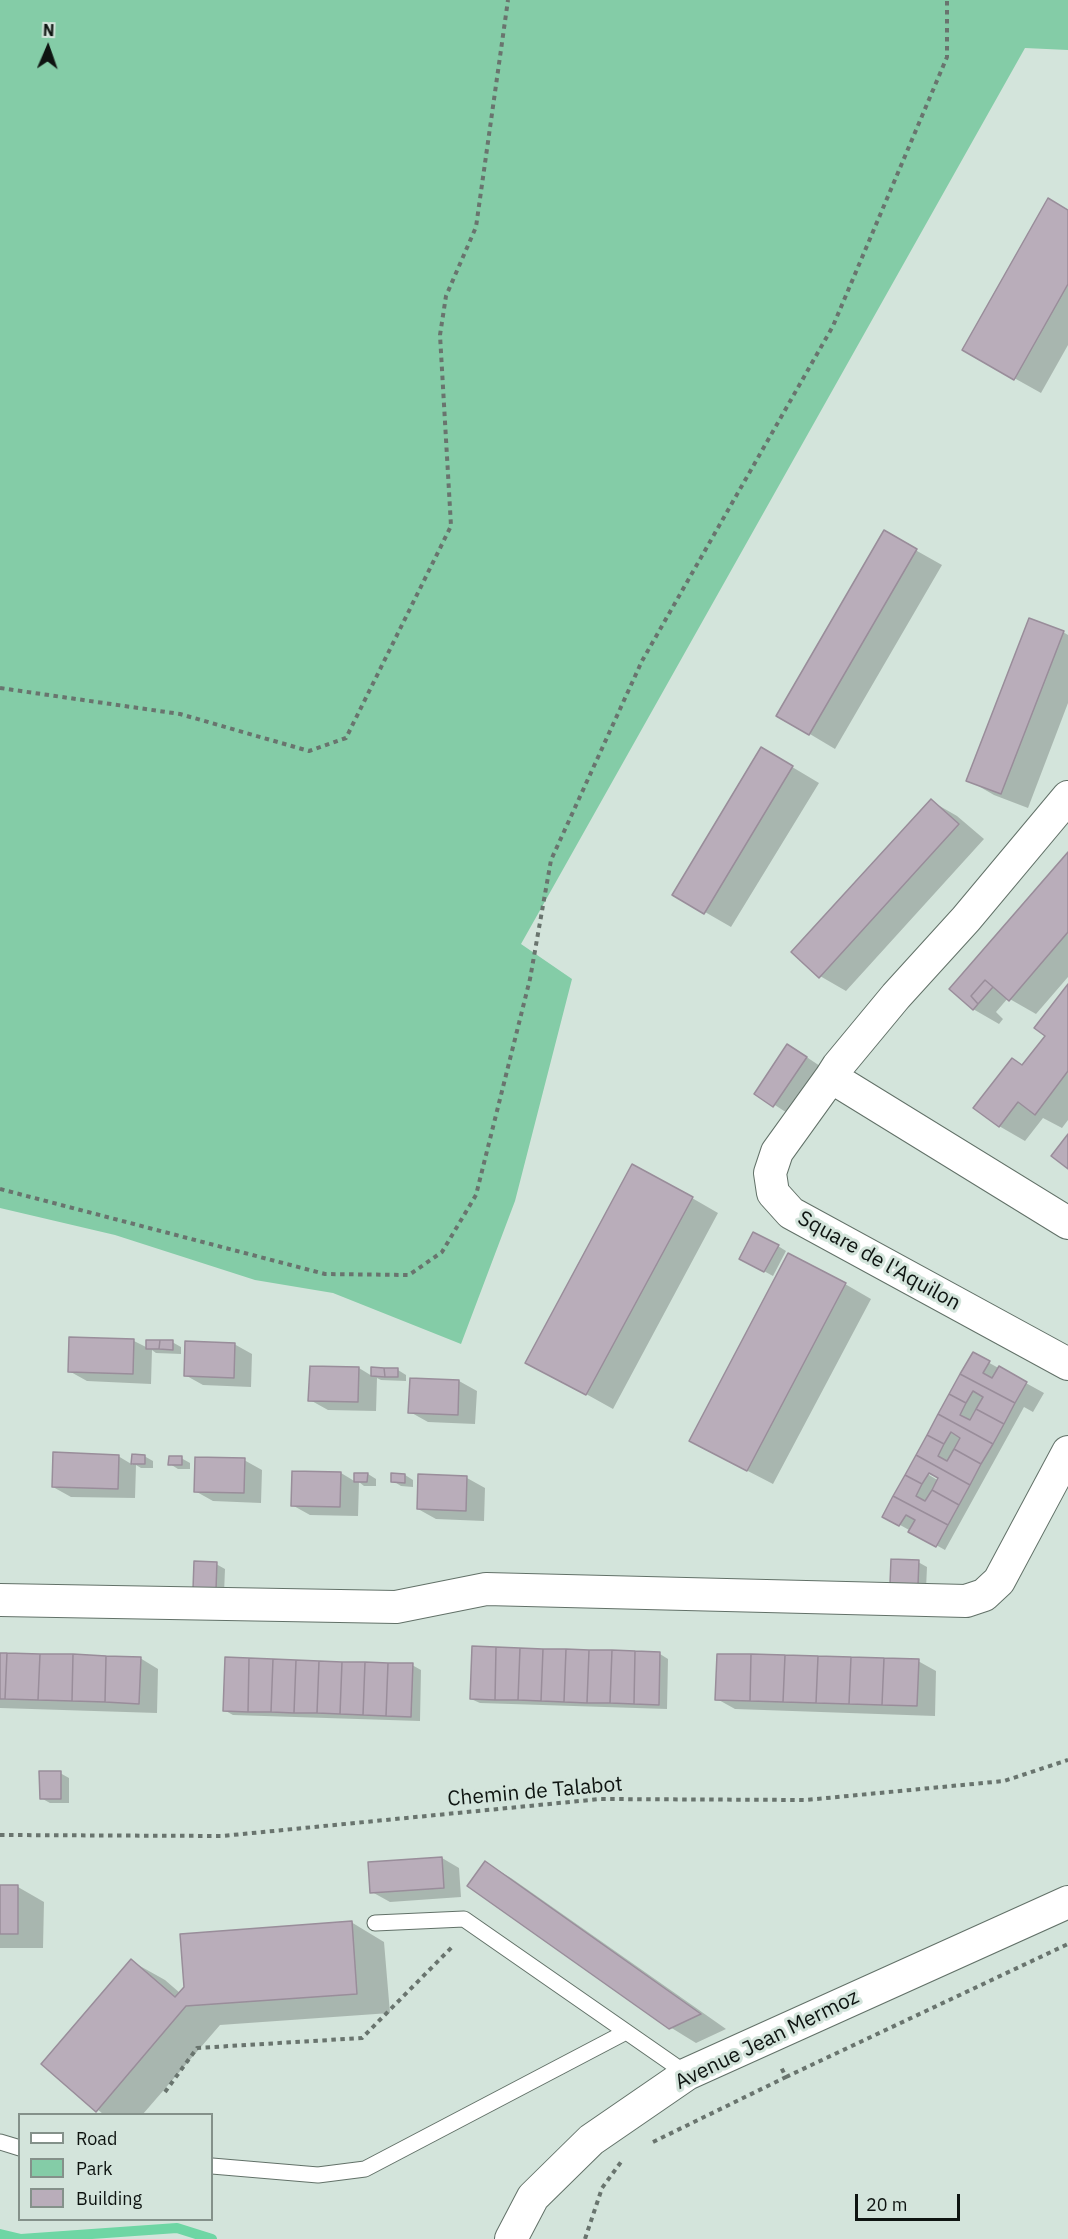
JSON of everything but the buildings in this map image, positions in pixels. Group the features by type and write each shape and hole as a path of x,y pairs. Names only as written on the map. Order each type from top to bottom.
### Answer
{"street":[{"name":"Square de l'Aquilon","path":"1068,797 966,919 896,996 838,1065 777,1152 770,1173 773,1193 791,1213 1068,1364"},
{"path":"831,1077 1068,1222"},
{"path":"0,1600 396,1607 486,1589 966,1601 984,1596 999,1581 1068,1452"},
{"name":"Avenue Jean Mermoz","path":"513,2235 533,2197 591,2140 687,2074 1068,1902"}],"lane":[{"path":"375,1923 464,1920 687,2074"},
{"path":"213,2166 318,2175 365,2169 626,2032"},
{"path":"0,2142 18,2147"}],"path":[{"path":"0,688 180,714 309,751 346,738 451,526 440,334 446,296 476,227 508,0"},
{"path":"0,1189 325,1274 409,1275 442,1252 476,1195 530,979 551,860 642,661 833,326 947,57 947,0"},
{"name":"Chemin de Talabot","path":"0,1835 222,1836 600,1799 806,1800 1004,1781 1068,1760"},
{"path":"165,2092 197,2048 362,2038 473,1926"},
{"path":"644,2147 674,2130 1068,1944"},
{"path":"764,2039 786,2077"},
{"path":"585,2239 602,2188 624,2158"}],"green space":[{"path":"0,0 1068,0 1068,50 1025,48 521,944 572,979 515,1201 461,1344 333,1293 255,1280 115,1235 0,1208"}],"waterway":[{"path":"0,2234 21,2239 177,2228 212,2239"}]}
